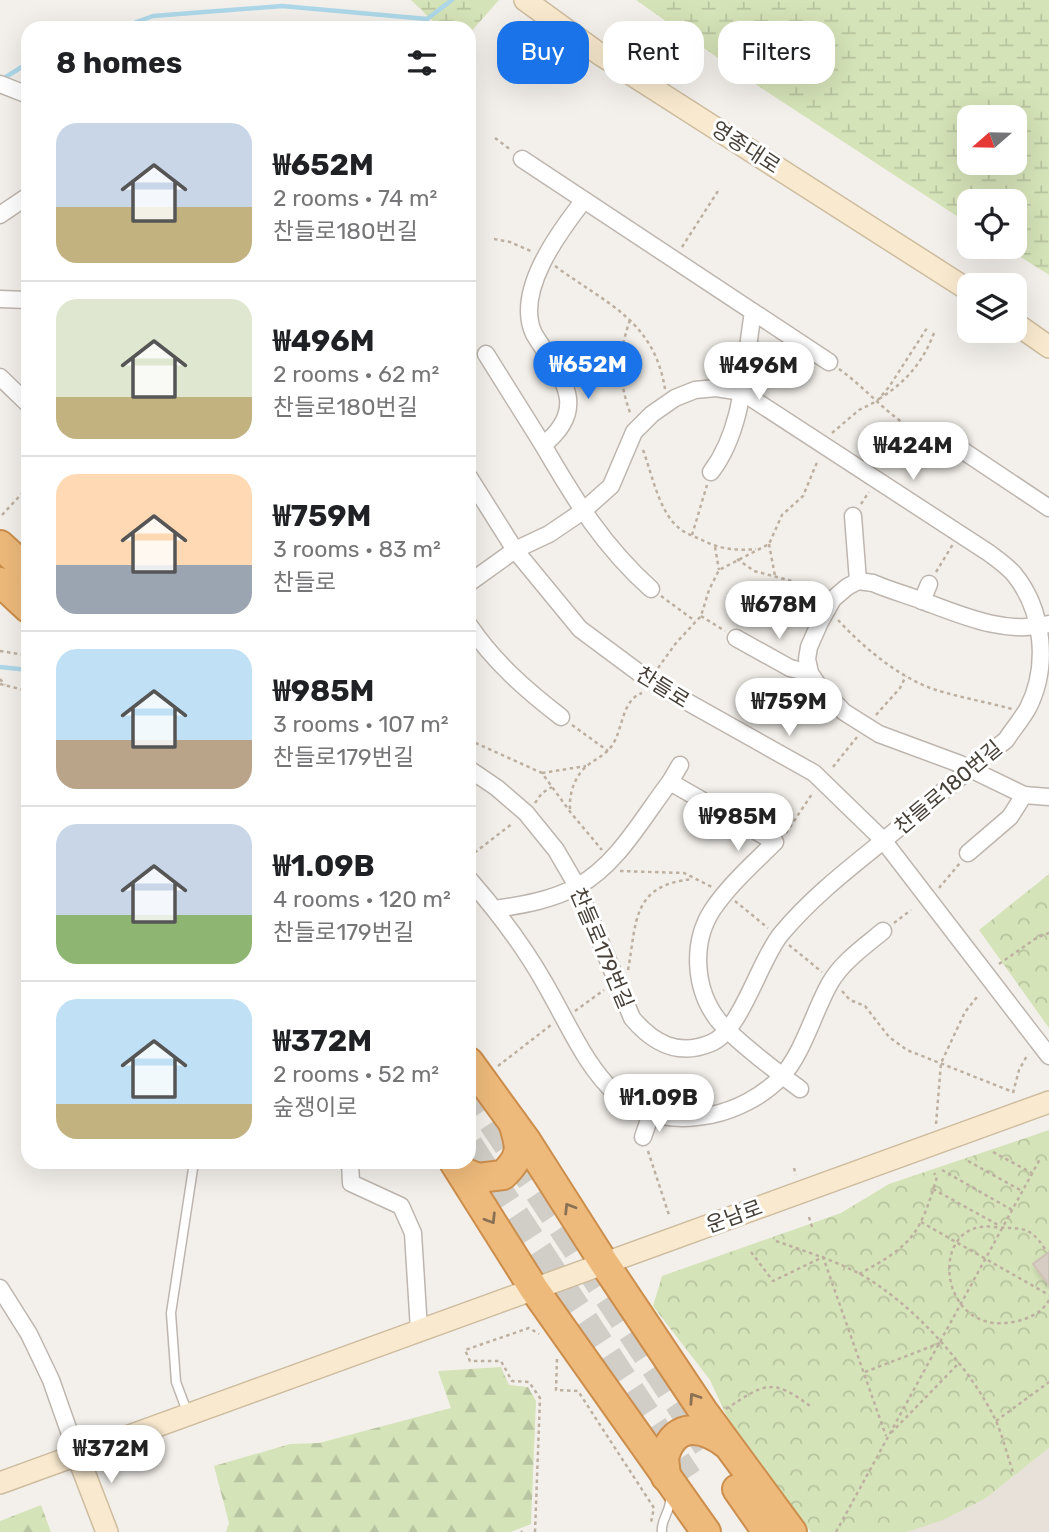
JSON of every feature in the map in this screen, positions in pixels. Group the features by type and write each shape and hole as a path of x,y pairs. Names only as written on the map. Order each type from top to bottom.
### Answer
{"highway":[{"path":"0,545 21,564"},
{"path":"0,582 21,602"},
{"path":"479,1067 718,1447 792,1532"},
{"path":"462,1169 478,1178 491,1178 503,1175 512,1167 520,1144 513,1122"},
{"path":"459,1169 534,1289 677,1477 726,1532"},
{"path":"706,1532 664,1456 673,1440 696,1428 709,1431 767,1532"}],"street":[{"name":"영종대로","path":"531,5 601,55 957,283"},
{"path":"0,84 21,92"},
{"path":"522,159 829,362"},
{"path":"543,445 558,433 566,420 570,395 529,324 529,306 534,283 545,257 584,200"},
{"path":"0,215 21,201"},
{"path":"0,299 21,300"},
{"path":"711,472 724,455 742,392 753,312"},
{"path":"1027,331 1049,347"},
{"path":"486,354 595,530 627,567 651,589"},
{"path":"0,377 21,397"},
{"name":"찬들로180번길","path":"515,551 583,511 611,486 634,432 652,414 675,397 695,390 716,388 742,392 989,553 1013,573 1043,625 1040,679 1028,709 1006,740 883,840"},
{"path":"917,433 941,436 1049,508"},
{"name":"찬들로","path":"476,488 515,551 580,629 650,681 814,773 883,840 1049,1056"},
{"path":"853,516 858,581"},
{"path":"476,578 515,551"},
{"path":"1043,625 970,620 873,583 858,581 833,599 809,647 807,659 810,673 829,698 859,724 901,743 971,768 1024,795 1049,797"},
{"path":"922,601 929,584"},
{"path":"476,634 514,679 561,717"},
{"path":"736,638 790,668 810,673"},
{"path":"495,909 550,898 594,875 616,854 680,765"},
{"name":"찬들로179번길","path":"476,774 526,813 556,850 577,886 632,1018 647,1036 668,1047 692,1049 713,1043 729,1030"},
{"path":"670,782 779,839 737,880 712,910 697,954 700,980 708,1004 719,1021 800,1089"},
{"path":"968,853 1010,817 1024,795"},
{"path":"729,1030 761,965 779,937 808,903 883,840"},
{"path":"476,887 495,909 543,980 589,1064 606,1084 628,1102 650,1114 701,1117 722,1112 762,1094 782,1076 831,980 883,931"},
{"name":"운남로","path":"0,1483 1049,1102"},
{"path":"643,1137 650,1114"},
{"path":"350,1169 351,1183 401,1206 413,1233 419,1330"},
{"path":"0,1288 29,1334 51,1380 107,1532"}],"lane":[{"path":"188,1414 176,1381 171,1313 193,1169"},
{"path":"662,1532 660,1528 671,1504 677,1477"}],"path":[{"path":"495,138 522,159"},
{"path":"678,253 718,191"},
{"path":"494,239 510,242 539,254"},
{"path":"553,262 555,267 612,304 645,336 656,353 666,392"},
{"path":"630,320 621,346 621,375 632,418"},
{"path":"877,401 927,328"},
{"path":"828,438 859,410 895,389 914,371 934,333"},
{"path":"829,362 859,383 888,413 917,433"},
{"path":"640,440 669,515 679,528 715,547 742,551 760,549"},
{"path":"775,576 769,544 782,515 803,496 821,451"},
{"path":"692,535 711,472"},
{"path":"853,516 873,486"},
{"path":"2,515 21,495"},
{"path":"929,584 955,540"},
{"path":"654,674 676,643 701,616 719,570 769,544"},
{"path":"715,547 719,570"},
{"path":"737,559 754,571 792,581 819,608"},
{"path":"651,589 695,621"},
{"path":"833,615 857,638 906,676 933,688 1017,710"},
{"path":"701,616 736,638"},
{"path":"0,651 21,654"},
{"path":"870,722 900,688 906,676"},
{"path":"0,682 21,689"},
{"path":"571,813 576,779 586,766 608,751 614,743 625,710 635,695 645,692"},
{"path":"561,717 608,751"},
{"path":"833,767 859,734"},
{"path":"542,772 586,766"},
{"path":"530,808 542,793 552,787"},
{"path":"779,839 812,794"},
{"path":"476,852 518,820"},
{"path":"939,888 968,853"},
{"path":"623,974 629,970 636,915 652,894 675,881 696,879"},
{"path":"883,931 911,910"},
{"path":"999,964 1038,937 1049,933"},
{"path":"785,942 831,980 850,1000 865,1006 889,1037 907,1050 1013,1092"},
{"path":"572,1013 608,986"},
{"path":"936,1125 941,1063 965,1013 977,998"},
{"path":"479,1067 558,1020"},
{"path":"1014,1103 1013,1092 1019,1070 1028,1054"},
{"path":"643,1137 669,1214"},
{"path":"993,1152 1032,1173"},
{"path":"836,1532 1040,1158"},
{"path":"968,1161 1023,1191"},
{"path":"793,1168 797,1178"},
{"path":"942,1170 1012,1210"},
{"path":"859,1274 890,1258 914,1236 937,1177 934,1173"},
{"path":"933,1189 1003,1228"},
{"path":"809,1217 812,1227"},
{"path":"921,1222 1049,1295"},
{"path":"1045,1249 1038,1238 1020,1227 982,1225 958,1242 952,1250 948,1267 950,1285 958,1301 971,1314 986,1322 1004,1324 1032,1317 1045,1307 1049,1300"},
{"path":"776,1241 823,1257 859,1274 896,1297 969,1375 996,1421 1013,1472"},
{"path":"751,1252 773,1281 823,1257"},
{"path":"823,1257 887,1437"},
{"path":"535,1532 540,1398 529,1382 512,1381 500,1361 470,1361 465,1350 528,1328 541,1335"},
{"path":"864,1373 940,1343"},
{"path":"551,1351 557,1359 556,1390 578,1391 654,1508 651,1522 654,1532"},
{"path":"887,1437 959,1363"},
{"path":"996,1421 1049,1382"},
{"path":"720,1413 752,1392 771,1386 789,1390 810,1406"}],"shaded area":[{"path":"1049,1448 1049,1532 905,1532 986,1498"}],"green space":[{"path":"411,0 499,0 476,26 476,21 433,21"},
{"path":"636,0 1049,0 1049,275 1024,259 1027,259 1027,189 957,189 957,216 755,84 835,84 835,21 718,21 718,58 704,48 704,21 666,21"},
{"path":"1049,874 1049,1028 979,930"},
{"path":"1049,1130 1049,1252 1033,1264 1049,1285 1049,1448 986,1498 943,1520 906,1532 811,1532 727,1417 710,1380 653,1306 662,1276 841,1213 889,1184"},
{"path":"501,1367 509,1385 528,1387 536,1401 531,1524 511,1532 226,1532 229,1523 214,1466 290,1444 319,1443 451,1408 438,1371"},
{"path":"41,1505 51,1532 0,1532 0,1521"}],"building":[{"path":"1049,1252 1049,1285 1033,1264"}],"waterway":[{"path":"427,21 452,0"},
{"path":"139,21 153,16 282,6 427,19"},
{"path":"1,80 21,67"},
{"path":"0,667 21,669"}],"tunnel":[{"path":"476,1098 707,1446"},
{"path":"476,1156 688,1478"}]}
